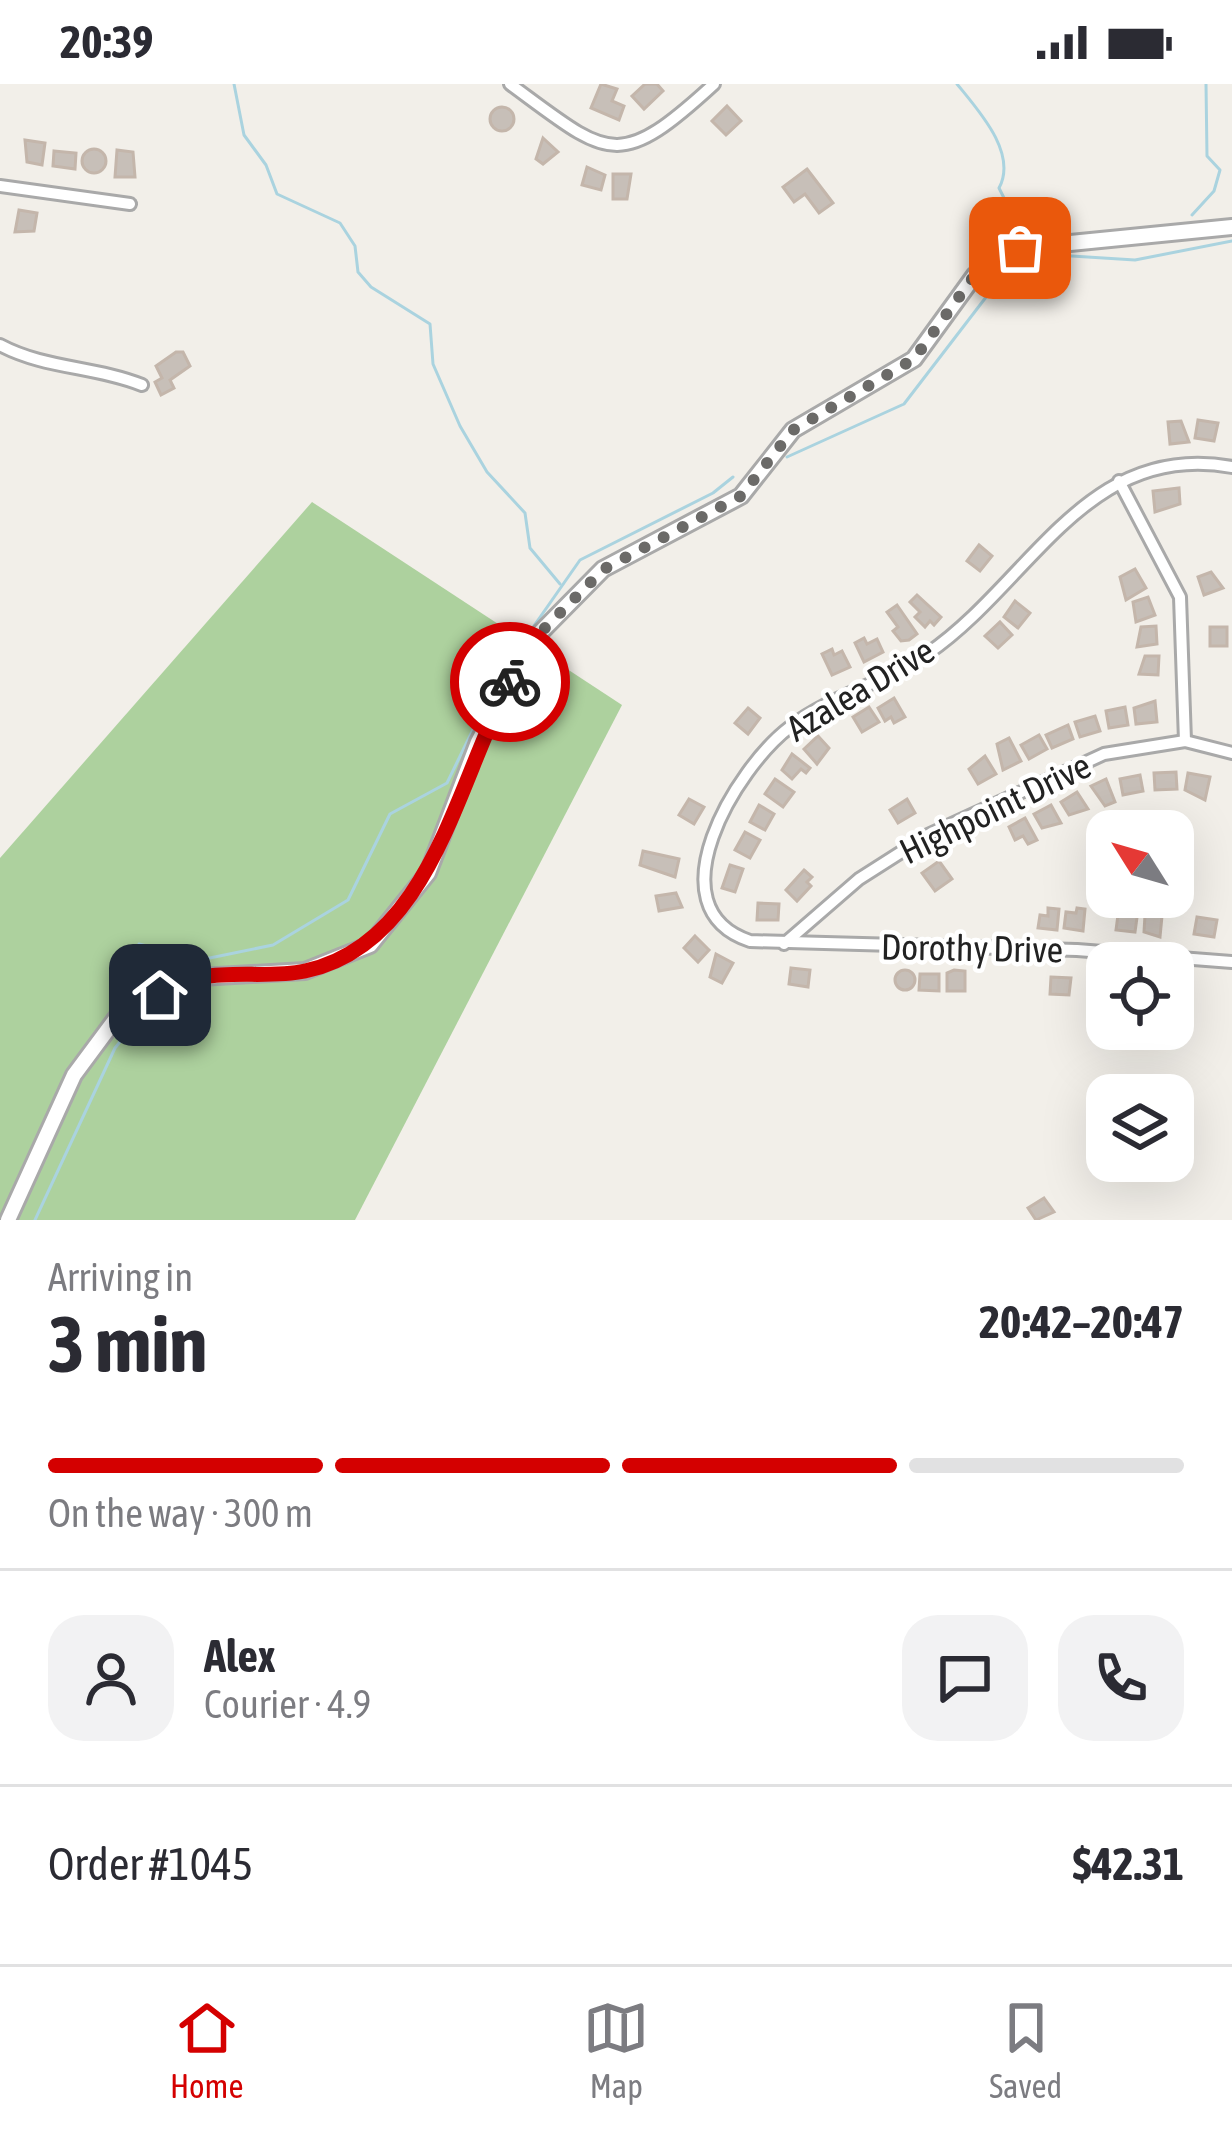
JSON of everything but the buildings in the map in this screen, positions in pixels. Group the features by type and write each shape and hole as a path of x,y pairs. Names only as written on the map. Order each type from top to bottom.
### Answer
{"street":[{"path":"510,84 585,139 609,148 651,136 714,84"},
{"path":"0,186 130,204"},
{"path":"8,1220 74,1075 120,1013 200,977 305,971 370,945 428,873 478,742 531,642 604,569 741,496 793,430 914,359 975,275 1020,248 1232,227"},
{"path":"0,345 45,364 95,368 142,385"},
{"name":"Azalea Drive","path":"784,944 730,934 704,905 702,864 764,752 817,708 927,654 1084,505 1119,481 1191,460 1232,467"},
{"path":"1119,481 1180,597 1186,741"},
{"name":"Highpoint Drive","path":"784,944 859,879 928,835 1104,754 1186,741 1232,753"},
{"name":"Dorothy Drive","path":"784,944 1077,950 1232,962"}],"green space":[{"path":"312,502 622,705 355,1220 0,1220 0,858"}],"waterway":[{"path":"234,84 244,135 266,165 277,194 340,223 355,246 358,272 371,287 430,324 433,364 460,426 487,472 525,513 530,548 560,584"},
{"path":"957,84 1000,147 1003,231"},
{"path":"1192,215 1214,191 1220,170 1207,156 1206,84"},
{"path":"787,457 904,404 1003,275 1040,254 1135,260 1232,241"},
{"path":"131,992 139,944 200,960 273,945 348,900 390,814 447,783 499,676 580,560 713,493 733,477"},
{"path":"35,1220 115,1048 132,1027"}],"way so far":[{"path":"510,682 531,642 604,569 741,496 793,430 914,359 975,275 1020,248"}],"route":[{"path":"160,995 200,977 305,971 370,945 428,873 478,742 510,682"}]}
